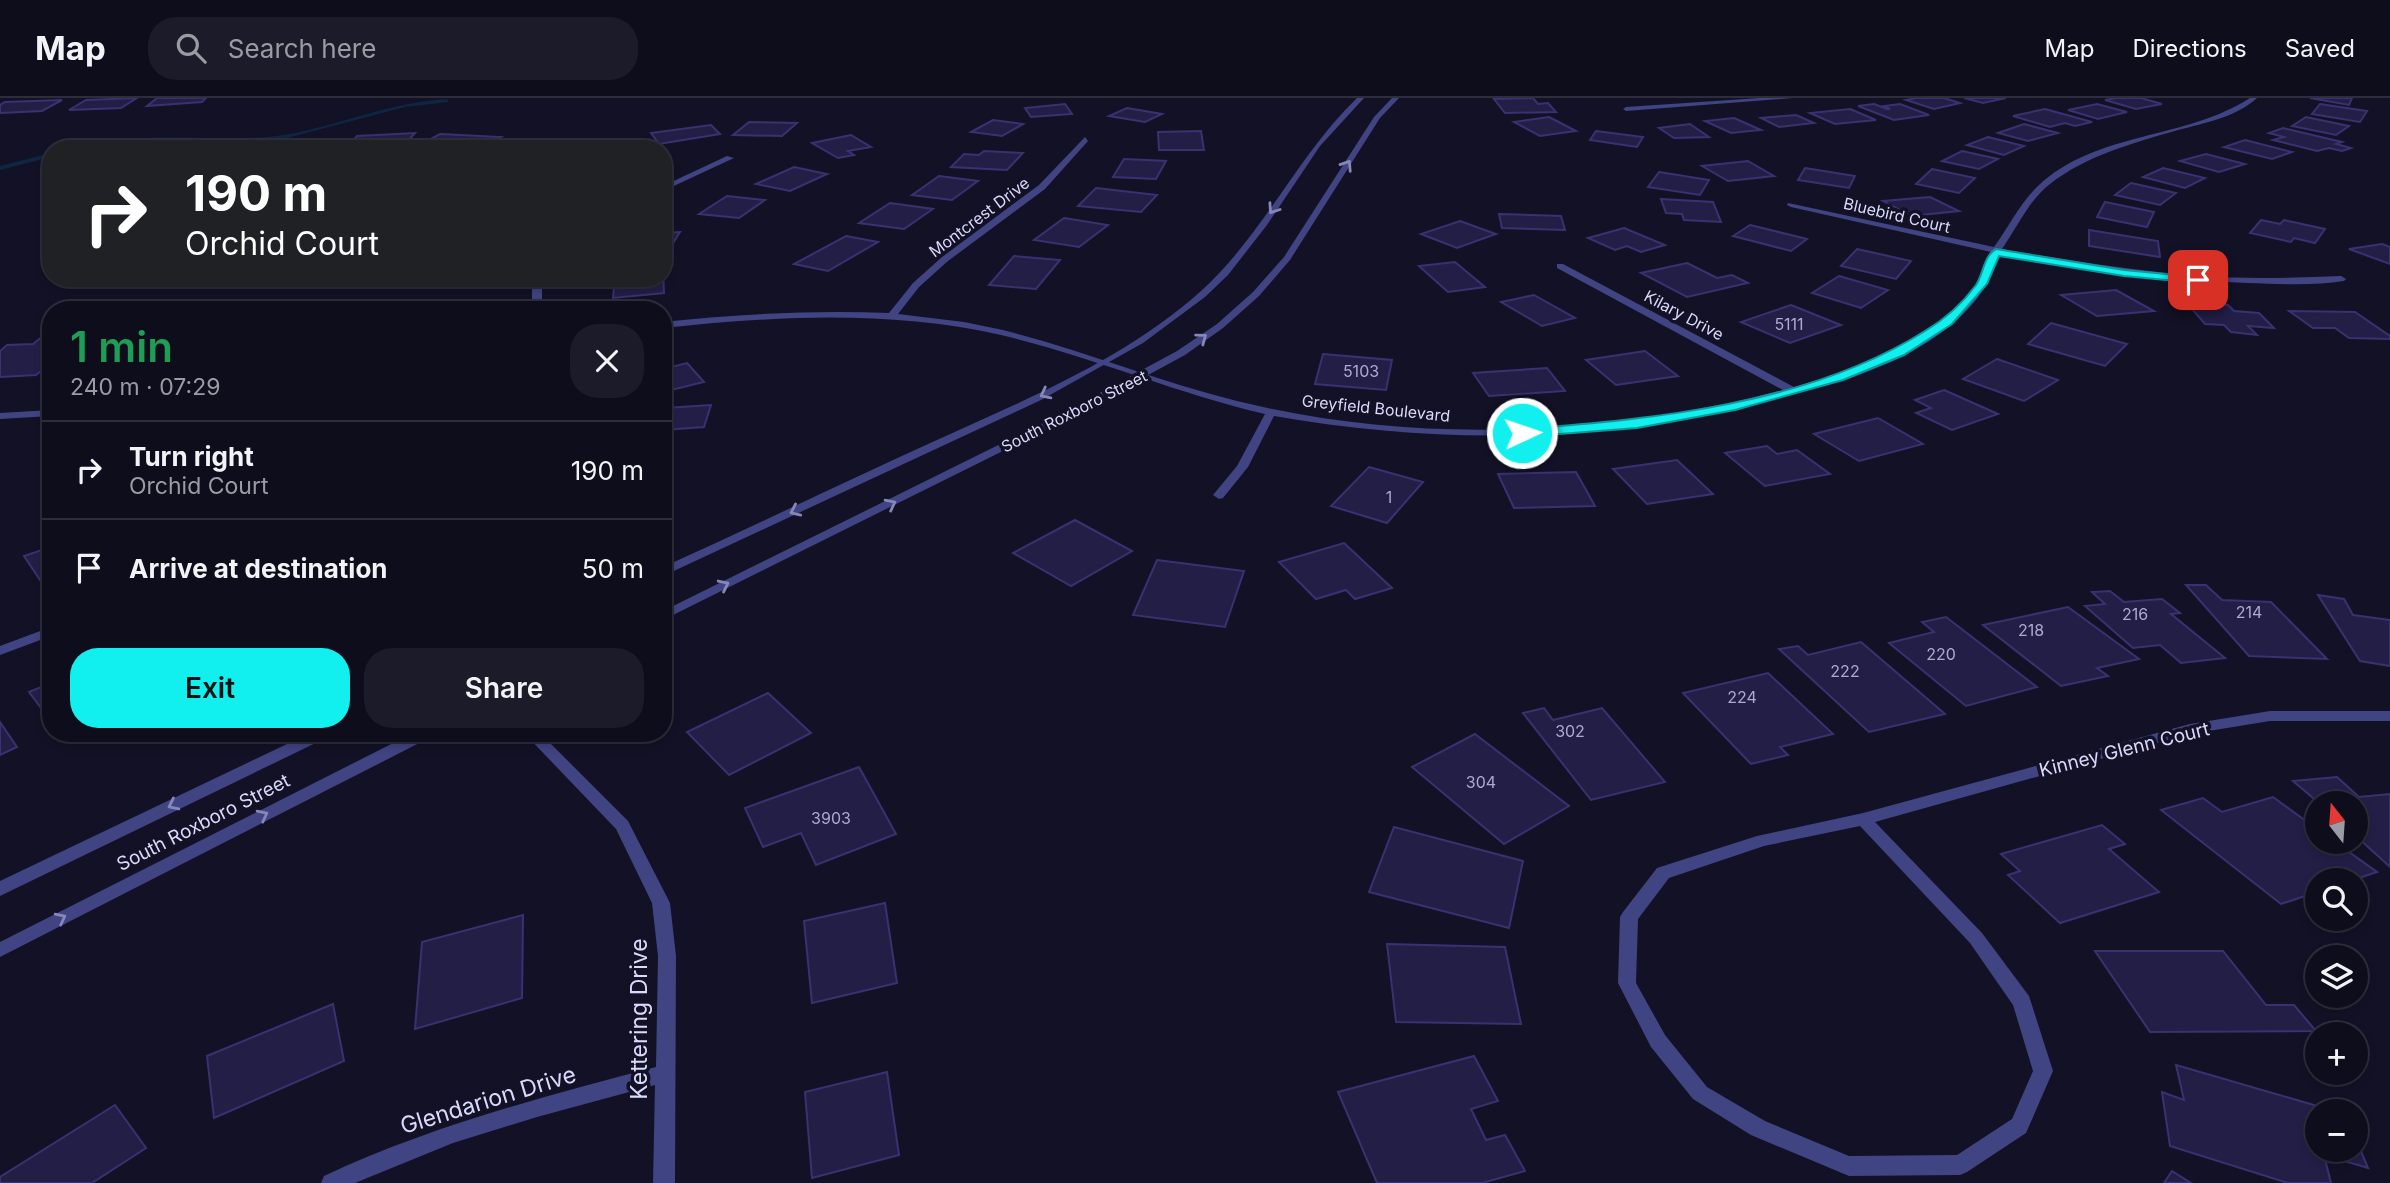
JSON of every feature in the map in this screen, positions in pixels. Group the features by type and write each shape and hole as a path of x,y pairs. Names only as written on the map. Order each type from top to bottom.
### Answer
{"street":[{"name":"South Roxboro Street","path":"672,568 1024,404 1106,362 1158,330 1205,293 1246,249 1329,131 1361,98"},
{"name":"South Roxboro Street","path":"672,612 1168,363 1220,326 1256,293 1287,258 1377,117 1396,98"},
{"path":"1626,109 1790,98"},
{"name":"Greyfield Boulevard","path":"672,324 781,314 891,317 967,325 1038,342 1271,412 1384,428 1522,433 1637,424 1735,406 1793,391 1839,377 1900,352 1928,337 1968,302 1982,284 1996,252 2034,194 2047,182 2070,168 2123,144 2217,117 2241,107 2253,98"},
{"name":"Montcrest Drive","path":"891,317 916,285 945,259 1042,187 1085,139"},
{"path":"672,185 730,158"},
{"name":"Bluebird Court","path":"1791,205 1996,252 2124,273 2198,280 2289,282 2341,279"},
{"name":"Kilary Drive","path":"1560,266 1793,391"},
{"path":"1219,495 1242,467 1271,412"},
{"path":"0,416 42,414"},
{"path":"0,651 42,635"},
{"name":"Kinney Glenn Court","path":"1863,819 1976,938 2022,1002 2043,1071 2019,1126 1960,1165 1849,1166 1758,1128 1700,1093 1658,1041 1627,983 1629,917 1663,873 1763,840 1863,819 2190,729 2270,716 2390,716"},
{"name":"South Roxboro Street","path":"0,889 304,742"},
{"name":"South Roxboro Street","path":"0,950 408,742"},
{"name":"Kettering Drive","path":"540,742 622,825 661,903 667,956 663,1074 664,1183"},
{"name":"Glendarion Drive","path":"332,1183 373,1163 467,1127 663,1074"}],"building":[{"path":"137,98 121,108 69,110 86,100"},
{"path":"157,98 206,98 202,102 147,106"},
{"path":"1533,98 1538,104 1548,103 1556,112 1505,113 1494,99"},
{"path":"1944,98 1960,103 1934,109 1906,100"},
{"path":"1964,98 2006,98 1983,103"},
{"path":"2141,98 2162,104 2136,109 2105,100"},
{"path":"2310,98 2352,98 2349,105"},
{"path":"62,100 42,111 0,113 0,105 5,102"},
{"path":"1065,104 1072,114 1031,117 1025,108"},
{"path":"1874,104 1890,109 1884,106 1900,104 1929,115 1894,120 1858,106"},
{"path":"2097,104 2127,112 2098,119 2068,110"},
{"path":"2320,104 2367,111 2360,122 2312,114"},
{"path":"1127,108 1162,114 1145,122 1109,116"},
{"path":"1850,109 1876,120 1835,124 1810,113"},
{"path":"2045,109 2092,122 2075,126 2065,123 2050,127 2013,116"},
{"path":"1796,115 1814,123 1779,127 1761,118"},
{"path":"1549,117 1576,131 1540,136 1514,122"},
{"path":"2306,117 2349,126 2336,135 2292,126"},
{"path":"1734,118 1761,130 1731,133 1705,121"},
{"path":"993,120 1023,124 1002,136 971,132"},
{"path":"749,122 797,123 782,136 733,135"},
{"path":"1690,124 1709,137 1674,138 1659,128"},
{"path":"2024,124 2058,133 2028,141 1998,133"},
{"path":"711,125 720,134 672,142 656,140 651,133"},
{"path":"2283,128 2342,142 2336,144 2351,148 2342,151 2329,148 2317,151 2273,140 2284,137 2269,133"},
{"path":"1201,131 1204,150 1159,150 1158,132"},
{"path":"1596,131 1643,137 1637,147 1590,140"},
{"path":"415,133 409,140 354,140 357,136"},
{"path":"440,134 501,137 496,140 429,140"},
{"path":"851,135 871,147 848,151 854,155 838,158 812,143"},
{"path":"1988,137 2024,146 2004,155 1967,145"},
{"path":"2245,140 2292,152 2272,159 2224,147"},
{"path":"984,151 1023,153 1007,170 951,167 964,154 979,155"},
{"path":"1962,151 1998,159 1979,169 1942,161"},
{"path":"2206,154 2245,164 2219,172 2180,161"},
{"path":"1124,159 1166,161 1156,179 1113,177"},
{"path":"1748,161 1774,176 1728,181 1702,166"},
{"path":"794,167 827,174 790,191 756,184"},
{"path":"1805,168 1855,176 1849,188 1798,180"},
{"path":"2163,168 2205,178 2185,188 2143,177"},
{"path":"1932,169 1975,178 1959,193 1916,184"},
{"path":"1659,172 1709,180 1700,195 1648,187"},
{"path":"939,176 978,181 952,200 912,195"},
{"path":"2131,183 2176,193 2160,205 2115,195"},
{"path":"1096,188 1157,195 1141,212 1078,206"},
{"path":"727,196 765,200 739,218 699,214"},
{"path":"1930,197 1959,211 1911,216 1883,201"},
{"path":"1661,199 1713,202 1721,222 1684,220 1682,214 1666,213"},
{"path":"2105,202 2154,212 2147,227 2097,217"},
{"path":"890,203 933,209 904,229 859,223"},
{"path":"1499,214 1561,216 1565,230 1502,228"},
{"path":"1064,218 1108,225 1079,247 1034,240"},
{"path":"2261,220 2280,224 2284,220 2325,229 2315,243 2294,238 2291,242 2250,233"},
{"path":"1460,221 1496,234 1457,248 1421,234"},
{"path":"1750,225 1807,239 1791,251 1733,236"},
{"path":"1624,228 1665,245 1641,252 1627,246 1615,250 1588,238"},
{"path":"2089,230 2158,241 2160,257 2089,246"},
{"path":"672,232 680,232 672,245"},
{"path":"846,236 878,242 828,271 794,264"},
{"path":"2382,244 2390,247 2390,264 2349,249"},
{"path":"1857,249 1911,261 1896,279 1841,266"},
{"path":"1014,256 1060,260 1036,289 989,285"},
{"path":"1455,262 1485,287 1448,292 1419,266"},
{"path":"1687,263 1717,278 1732,275 1748,283 1687,297 1641,273"},
{"path":"1839,276 1888,290 1861,308 1812,293"},
{"path":"614,287 664,287 664,293 613,298"},
{"path":"2116,290 2154,311 2097,316 2061,295"},
{"path":"1534,295 1575,318 1542,326 1501,302"},
{"path":"2185,301 2228,305 2234,311 2259,313 2274,328 2248,326 2257,335 2231,332 2224,325 2205,324"},
{"path":"1791,305 1841,325 1790,343 1741,322"},
{"path":"2289,311 2355,312 2390,336 2390,339 2349,338 2335,328 2313,328"},
{"path":"2051,323 2127,344 2105,366 2028,344"},
{"path":"42,337 42,370 36,375 0,377 0,351 7,345 33,344"},
{"path":"1645,351 1678,376 1616,385 1586,360"},
{"path":"1323,354 1392,360 1386,390 1315,384"},
{"path":"1997,359 2058,380 2024,401 1963,379"},
{"path":"687,363 704,382 672,390 672,367"},
{"path":"1547,368 1565,391 1489,396 1473,373"},
{"path":"1944,390 1998,414 1952,430 1916,413 1931,408 1915,400"},
{"path":"711,405 704,427 672,429 672,408"},
{"path":"1878,418 1923,444 1859,461 1814,434"},
{"path":"1767,446 1777,454 1797,450 1830,474 1765,486 1725,453"},
{"path":"1677,460 1713,494 1647,504 1613,469"},
{"path":"1369,467 1423,482 1387,523 1331,506"},
{"path":"1576,472 1595,506 1514,508 1498,474"},
{"path":"1075,520 1132,551 1071,586 1013,553"},
{"path":"1344,543 1392,588 1355,599 1346,590 1316,599 1279,562"},
{"path":"42,550 42,583 24,556"},
{"path":"1157,560 1244,571 1225,627 1133,615"},
{"path":"2186,585 2206,585 2222,600 2271,602 2327,659 2249,656"},
{"path":"2110,591 2124,602 2162,599 2180,613 2171,614 2225,658 2181,663 2160,645 2133,648 2085,606 2105,604 2092,592"},
{"path":"2318,595 2344,599 2353,615 2390,620 2390,666 2360,661"},
{"path":"2068,607 2139,659 2097,668 2108,676 2061,686 1983,625"},
{"path":"1946,617 2037,687 1966,706 1889,643 1934,632 1922,622"},
{"path":"1861,642 1945,714 1869,732 1779,649 1798,646 1808,655"},
{"path":"1768,673 1833,734 1780,747 1788,755 1751,764 1683,693"},
{"path":"42,687 42,709 29,692"},
{"path":"768,693 811,733 729,775 687,732"},
{"path":"1544,708 1553,720 1602,708 1665,782 1591,800 1523,713"},
{"path":"0,722 17,747 0,755"},
{"path":"1475,734 1569,806 1504,844 1412,767"},
{"path":"859,767 896,834 816,865 801,833 763,847 745,808"},
{"path":"2337,777 2352,791 2305,791 2293,781"},
{"path":"2390,794 2390,867 2368,847 2368,796"},
{"path":"2273,797 2305,820 2305,854 2352,854 2377,872 2368,875 2368,868 2305,868 2305,896 2281,904 2161,810 2203,798 2222,812"},
{"path":"2102,825 2125,844 2109,849 2159,892 2060,923 2008,875 2020,871 2001,854"},
{"path":"1394,827 1523,861 1509,928 1369,892"},
{"path":"885,903 897,983 812,1003 804,921"},
{"path":"523,915 522,998 415,1029 422,942"},
{"path":"1387,944 1505,947 1521,1024 1396,1022"},
{"path":"2095,951 2223,951 2266,1005 2294,1005 2308,1022 2305,1022 2305,1031 2150,1032"},
{"path":"333,1004 344,1061 214,1118 207,1056"},
{"path":"1474,1056 1498,1101 1471,1109 1486,1140 1505,1135 1525,1171 1482,1183 1377,1183 1338,1092"},
{"path":"2176,1065 2305,1102 2305,1162 2326,1162 2331,1183 2288,1183 2170,1146 2162,1092 2184,1100"},
{"path":"887,1072 899,1155 812,1178 805,1092"},
{"path":"115,1105 146,1148 92,1183 0,1183 0,1177"},
{"path":"2348,1162 2366,1162 2368,1168"},
{"path":"2172,1171 2191,1183 2164,1183"}],"waterway":[{"path":"234,140 287,136 405,105 447,101"},
{"path":"154,140 234,140"},
{"path":"0,168 42,157"}],"route":[{"path":"1522,433 1580,431 1637,424 1735,406 1839,377 1900,352 1928,337 1948,322 1982,284 1996,252 2124,273 2198,280"}]}
